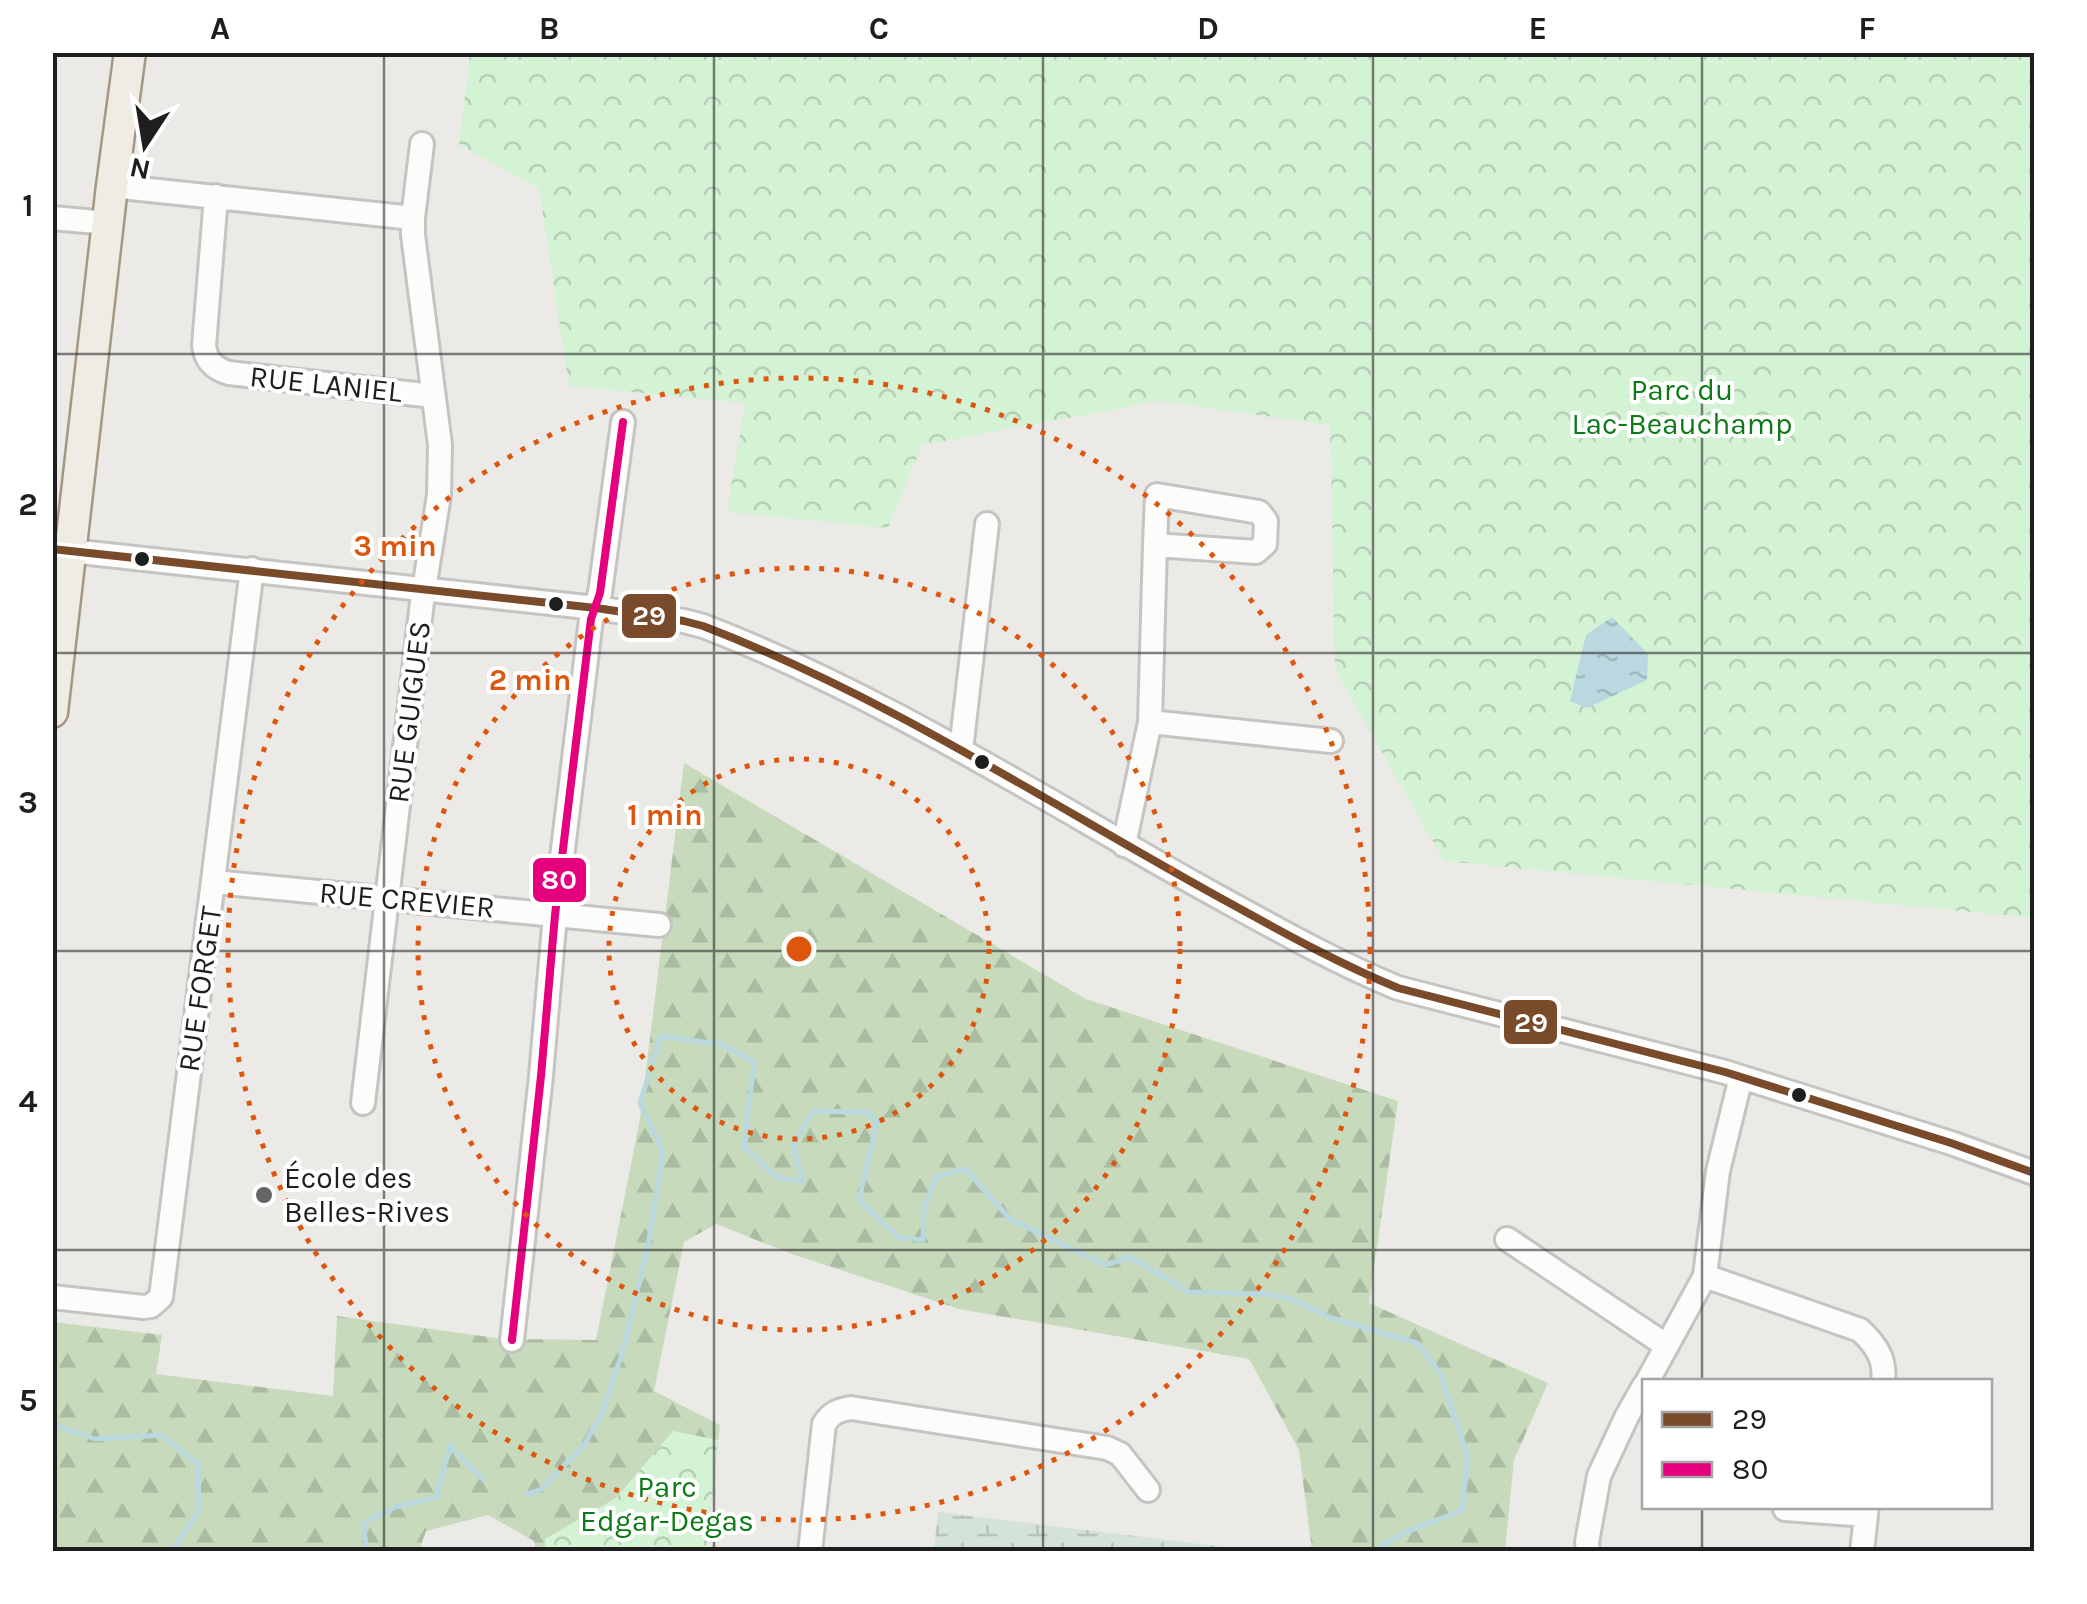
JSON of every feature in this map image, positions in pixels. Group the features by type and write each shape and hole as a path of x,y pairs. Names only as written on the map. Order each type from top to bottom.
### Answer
{"main road":[{"path":"52,712 62,550 130,52"}],"street":[{"name":"RUE GUIGUES","path":"363,1102 424,588 441,476 413,218 422,144"},
{"path":"112,186 413,218"},
{"name":"RUE LANIEL","path":"216,196 204,346 214,366 229,373 434,396"},
{"path":"52,218 108,224"},
{"path":"512,1340 555,915 591,619 600,593 623,422"},
{"path":"1124,844 1150,722 1155,545 1157,495 1259,512 1266,521 1265,544 1256,552 1155,545"},
{"path":"960,750 987,524"},
{"path":"62,550 424,588 684,621 723,634 848,691 1346,965 1398,988 1741,1077 2034,1173"},
{"name":"RUE FORGET","path":"52,1297 144,1307 161,1296 252,570"},
{"path":"1150,722 1331,741"},
{"name":"RUE CREVIER","path":"215,882 660,925"},
{"path":"1649,1379 1705,1276 1718,1171 1741,1077"},
{"path":"1507,1239 1667,1346"},
{"path":"1705,1276 1860,1330 1878,1346 1884,1379"},
{"path":"1588,1552 1600,1476 1642,1391"},
{"path":"810,1552 824,1424 840,1409 1106,1448 1120,1454 1148,1490"},
{"path":"1785,1510 1866,1511 1862,1552"}],"green space":[{"name":"Parc du Lac-Beauchamp","path":"470,53 2034,53 2034,918 1444,861 1335,670 1330,425 1160,401 922,445 888,528 727,512 745,403 569,386 539,188 459,145"},
{"path":"684,763 1086,999 1398,1101 1369,1303 1548,1383 1514,1460 1505,1551 1312,1551 1299,1450 1249,1359 959,1309 792,1254 716,1224 684,1242 654,1391 720,1425 706,1551 536,1551 534,1541 488,1515 426,1531 419,1551 53,1552 53,1322 162,1335 156,1374 333,1396 337,1316 503,1339 596,1340 640,1119"},
{"name":"Parc Edgar-Degas","path":"673,1431 718,1440 706,1551 546,1551 545,1539 616,1498"},
{"path":"939,1512 1257,1551 934,1551"}],"water":[{"path":"1612,617 1648,654 1647,680 1587,708 1570,701 1586,635"}],"waterway":[{"path":"527,1494 540,1490 584,1445 602,1413 622,1354 648,1246 663,1152 640,1103 661,1036 724,1045 754,1062 744,1148 778,1178 803,1181 793,1146 813,1111 866,1112 877,1121 859,1200 898,1237 923,1240 924,1208 936,1177 965,1169 1010,1219 1105,1265 1130,1257 1189,1292 1269,1294 1417,1343 1440,1373 1468,1457 1462,1510 1404,1533 1371,1552"},
{"path":"52,1424 95,1439 161,1435 198,1464 199,1511 171,1552"},
{"path":"367,1552 363,1523 395,1507 436,1498 450,1446 484,1480"}],"transit line":[{"name":"80","path":"512,1340 555,915 591,619 600,593 623,422"},
{"name":"29","path":"52,549 596,608 703,626 900,717 1260,920 1398,988 1725,1072 2034,1173"}],"place":[{"name":"École des Belles-Rives","path":"264,1195"}]}
